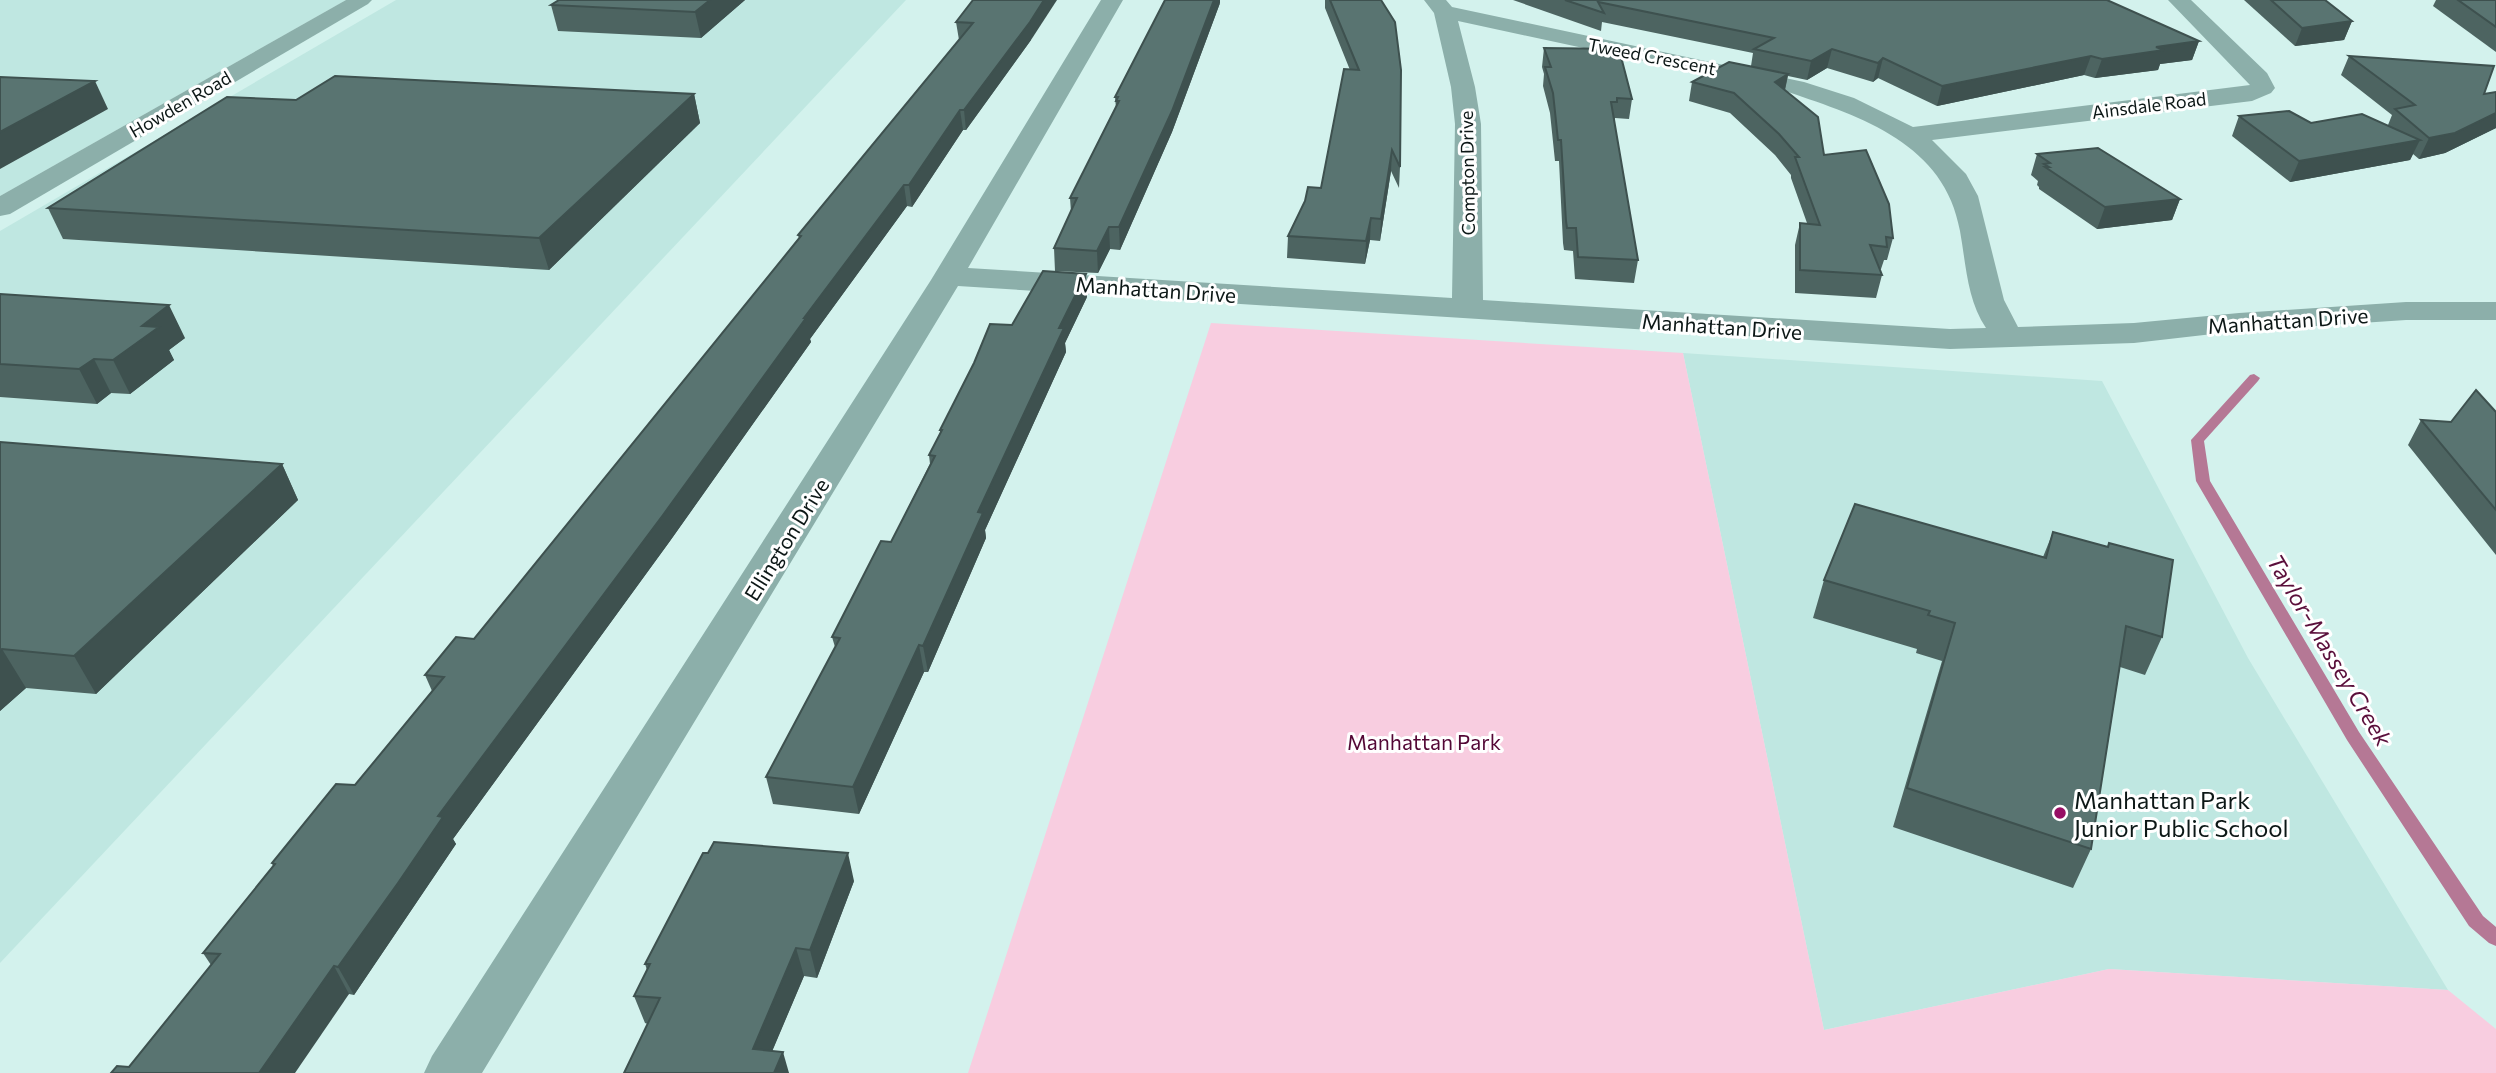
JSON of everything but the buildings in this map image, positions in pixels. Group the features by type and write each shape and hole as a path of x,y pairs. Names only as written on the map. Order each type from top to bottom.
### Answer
{"street":[{"name":"Howden Road","path":"0,208 361,0"},
{"name":"Ellington Drive","path":"452,1073 948,276 1112,0"},
{"name":"Ainsdale Road","path":"1912,135 2238,96 2252,94 2263,88 2259,78 2179,0"},
{"name":"Tweed Crescent","path":"1440,6 1606,48 1704,65 1788,85 1880,119 1912,135 1956,179 1970,209 1981,267 1995,317 2010,339"},
{"name":"Compton Drive","path":"1440,6 1463,87 1468,124 1469,291 1466,309"},
{"name":"Manhattan Drive","path":"948,276 1950,339 2134,333 2325,316 2493,313"}],"shaded area":[{"path":"0,0 346,0 0,196"},
{"path":"396,0 906,0 0,963 0,231"},
{"name":"Manhattan Park Junior Public School","path":"1683,353 2102,381 2248,658 2448,990 2109,969 1824,1030"}],"green space":[{"name":"Manhattan Park","path":"1211,323 1683,353 1824,1030 2109,969 2448,990 2496,1029 2496,1073 968,1073"}],"waterway":[{"name":"Taylor-Massey Creek","path":"2254,378 2197,440 2203,481 2353,736 2476,921 2496,938"}],"place":[{"name":"Manhattan Park Junior Public School","path":"2060,813"}]}
